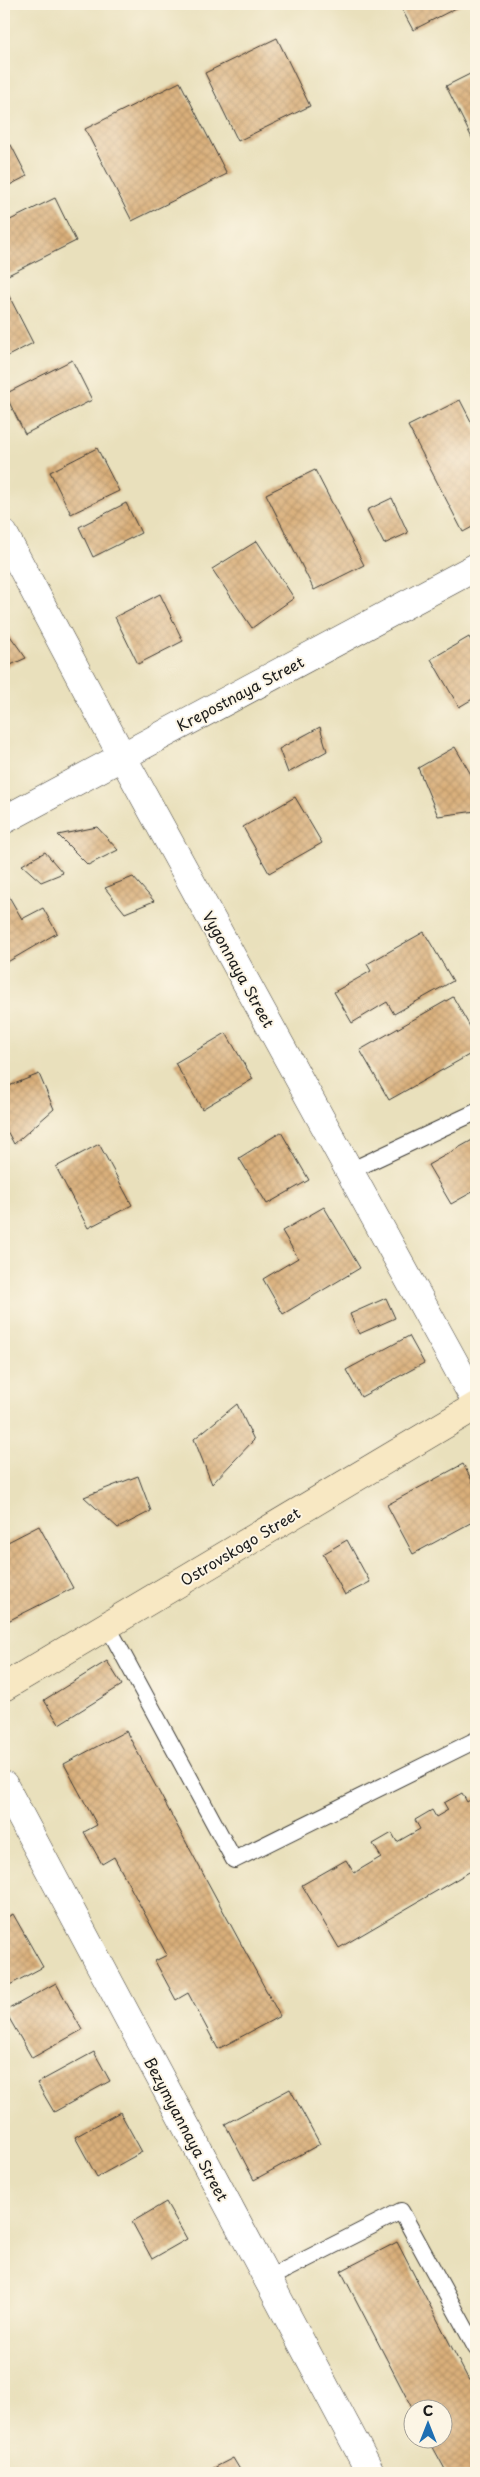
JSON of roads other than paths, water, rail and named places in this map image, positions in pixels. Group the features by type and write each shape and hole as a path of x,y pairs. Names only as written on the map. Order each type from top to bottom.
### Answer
{"street":[{"name":"Vygonnaya Street","path":"4,534 122,756 476,1404"},
{"name":"Krepostnaya Street","path":"4,820 476,567"},
{"name":"Ostrovskogo Street","path":"4,1687 476,1404"},
{"name":"Bezymyannaya Street","path":"4,1785 371,2473"}],"lane":[{"path":"350,1171 476,1112"},
{"path":"107,1625 234,1860 476,1740"},
{"path":"267,2279 401,2211 476,2348"}]}
